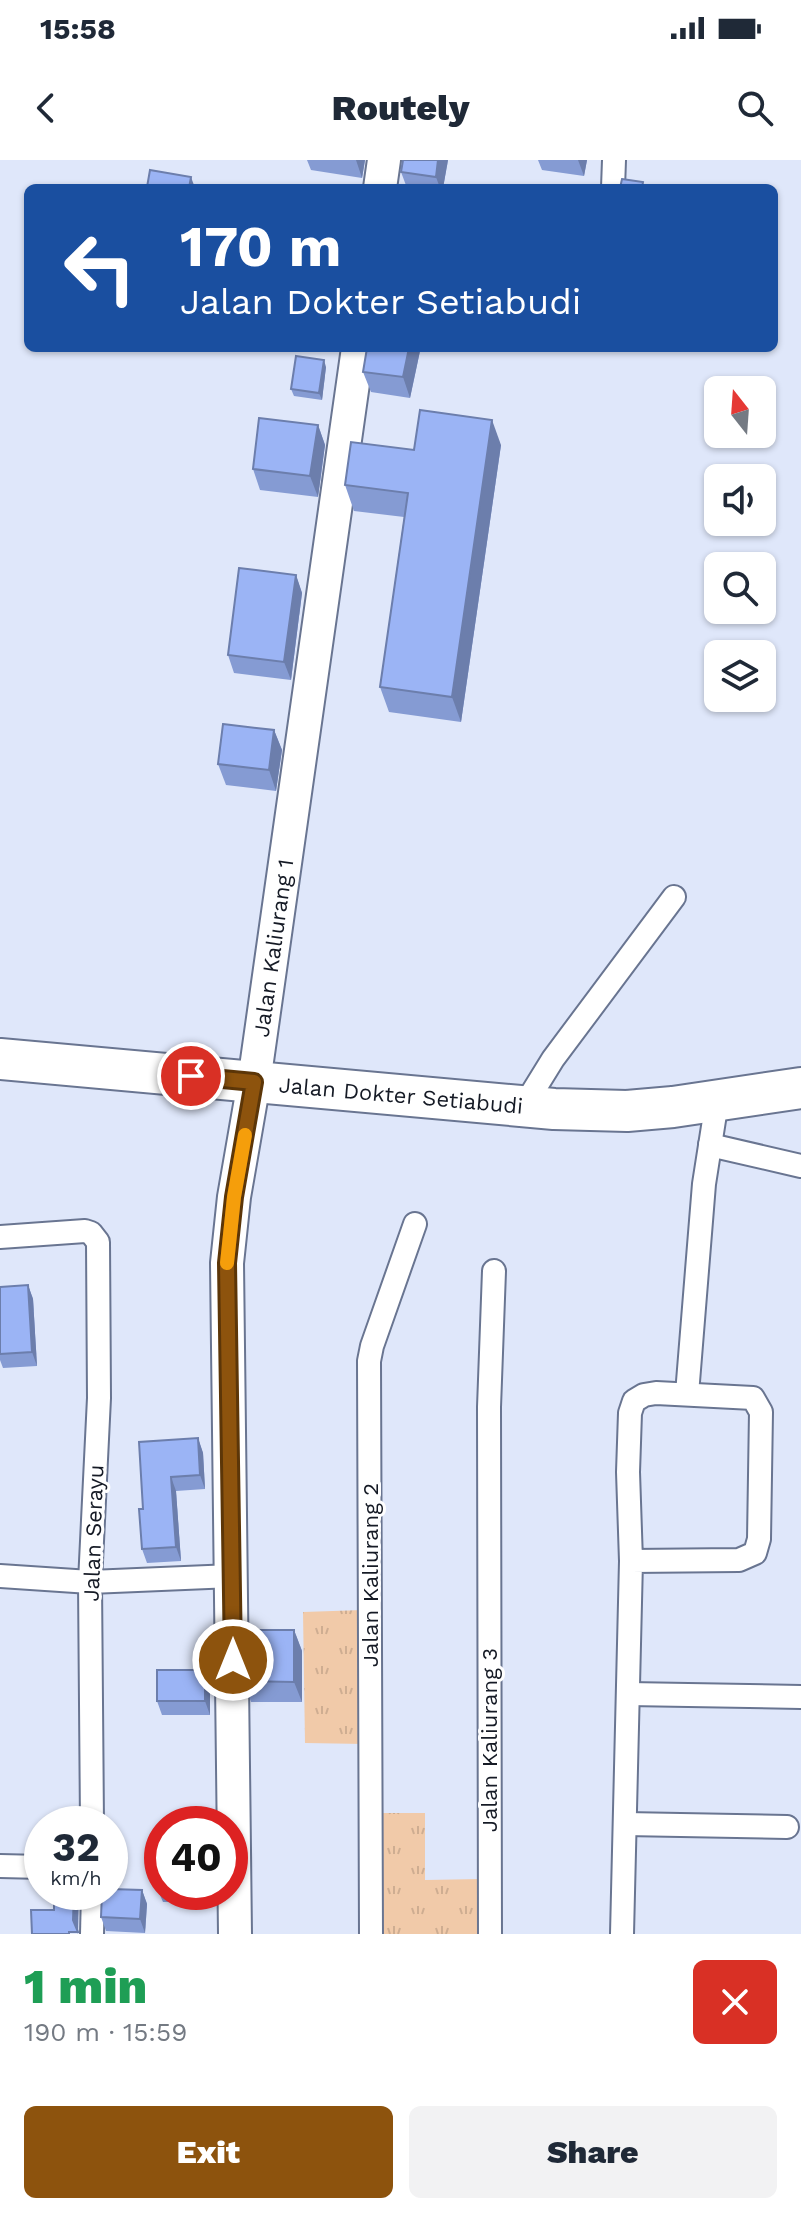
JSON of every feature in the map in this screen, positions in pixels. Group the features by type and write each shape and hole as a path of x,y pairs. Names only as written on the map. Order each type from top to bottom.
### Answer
{"highway":[{"name":"Jalan Dokter Setiabudi","path":"0,1059 524,1106 627,1111 801,1088"}],"street":[{"path":"381,184 384,160"},
{"path":"613,184 614,160"},
{"name":"Jalan Kaliurang 1","path":"235,1934 227,1263 234,1197 254,1082 357,352"},
{"path":"524,1106 553,1059 674,897"},
{"path":"687,1394 697,1261 717,1101"},
{"path":"710,1145 801,1166"},
{"name":"Jalan Kaliurang 2","path":"371,1934 369,1361 415,1224"},
{"name":"Jalan Serayu","path":"0,1237 85,1231 98,1242 99,1398 90,1582 92,1806"},
{"name":"Jalan Kaliurang 3","path":"490,1934 489,1407 494,1271"},
{"path":"622,1934 631,1561 630,1413 634,1401 644,1395 753,1398 761,1412 759,1539 755,1553 739,1560 631,1561"},
{"path":"0,1576 90,1582 232,1576"},
{"path":"628,1694 801,1697"},
{"path":"625,1824 787,1827"},
{"path":"0,1866 24,1867"},
{"path":"92,1934 93,1910"}],"green space":[{"path":"363,1610 364,1744 305,1743 303,1612"},
{"path":"381,1813 425,1813 425,1880 481,1879 481,1934 380,1934"}],"building":[{"path":"403,160 438,160 436,177 401,172"},
{"path":"150,170 191,177 190,184 148,184"},
{"path":"622,179 643,182 643,184 621,184"},
{"path":"366,352 408,352 403,377 363,372"},
{"path":"296,356 324,360 319,393 291,389"},
{"path":"420,410 492,420 452,697 380,687 408,493 345,485 351,442 414,450"},
{"path":"259,418 318,425 310,476 253,469"},
{"path":"239,568 296,575 284,662 228,655"},
{"path":"223,724 274,730 269,770 218,764"},
{"path":"28,1285 32,1352 0,1354 0,1287"},
{"path":"198,1438 200,1475 171,1477 176,1547 142,1549 139,1442"},
{"path":"243,1630 294,1630 294,1682 244,1681"},
{"path":"157,1670 205,1670 205,1701 157,1701"},
{"path":"128,1890 142,1890 140,1919 101,1917 101,1910 128,1910"},
{"path":"31,1910 73,1910 73,1920 78,1932 32,1934"}],"slow traffic":[{"path":"227,1263 245,1135"}],"route":[{"path":"191,1076 254,1082 234,1197 227,1263 233,1660"}]}
